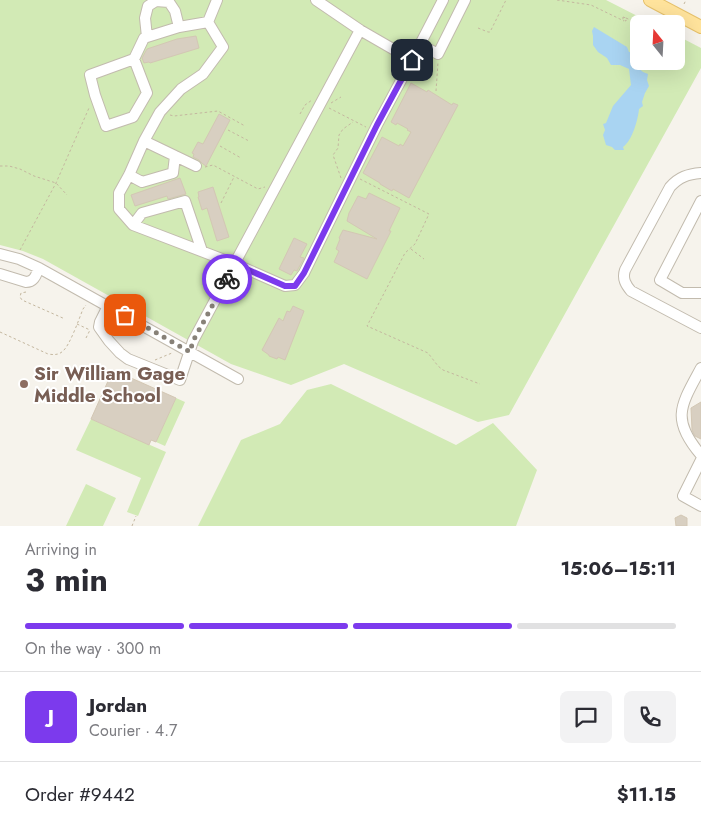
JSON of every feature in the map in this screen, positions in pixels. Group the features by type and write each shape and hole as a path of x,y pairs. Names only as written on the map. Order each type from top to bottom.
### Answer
{"main road":[{"path":"650,0 701,27"}],"street":[{"path":"147,37 145,18 148,6 156,0 169,2 175,11 179,27"},
{"path":"208,22 217,0"},
{"path":"316,0 360,30 412,60"},
{"path":"208,22 223,47 203,74 181,89 160,112 118,193 119,208 133,225 235,264 285,286 295,286 304,273 377,125 421,45 443,0"},
{"path":"421,45 438,54 465,0"},
{"path":"134,59 147,93 133,117 106,126 90,75 134,59 144,38 179,27 208,22"},
{"path":"108,306 99,327 120,353 128,359 180,380 193,341 360,30"},
{"path":"144,141 196,166"},
{"path":"129,175 142,182 173,173 175,156"},
{"path":"701,173 682,176 670,187 624,274 626,285 631,291 701,328"},
{"path":"133,225 142,213 185,201 202,251"},
{"path":"701,201 660,280 682,293 701,293"},
{"path":"0,254 39,268 238,379"},
{"path":"0,274 29,282 35,278 39,268"},
{"path":"701,368 686,397 681,417 685,434 701,455"},
{"path":"701,460 683,496 701,506"}],"path":[{"path":"478,28 490,32 506,0"},
{"path":"557,0 591,5 624,21 623,18 630,20"},
{"path":"684,4 686,0"},
{"path":"436,91 438,54"},
{"path":"19,250 56,182 95,95"},
{"path":"341,97 326,106 368,129"},
{"path":"300,114 305,105 311,100 321,104"},
{"path":"160,112 174,116 218,111 246,126"},
{"path":"342,181 334,155 338,148 339,135 343,129 354,121"},
{"path":"228,130 249,141"},
{"path":"220,146 241,158"},
{"path":"196,166 203,168 212,165 258,189 266,187 275,189"},
{"path":"0,166 20,169 34,176 56,182 67,195"},
{"path":"221,203 235,177"},
{"path":"357,178 429,214 415,244 405,253 367,326 428,353 443,370 480,384"},
{"path":"410,248 424,259"},
{"path":"29,291 21,293 20,297 22,300 65,319"},
{"path":"0,332 48,354 56,354 62,352 66,347 83,309 89,304"},
{"path":"77,324 90,330 86,338"},
{"path":"155,363 155,360 173,353"},
{"path":"132,526 136,516"}],"green space":[{"path":"0,0 606,0 635,15 630,15 630,70 685,70 685,40 701,48 701,68 509,415 478,422 344,364 291,385 231,364 43,259 0,245"},
{"path":"331,384 456,445 493,423 537,470 516,526 198,526 241,440 280,424 307,390"},
{"path":"176,398 185,402 165,446 156,442"},
{"path":"91,419 166,452 138,516 127,512 141,478 76,450"},
{"path":"86,484 116,498 103,526 66,526"}],"water":[{"path":"594,27 627,47 630,52 630,70 641,70 648,74 649,86 642,102 643,106 639,109 634,130 623,147 624,150 615,150 606,145 603,135 605,130 603,124 606,123 613,106 631,85 629,69 620,65 611,65 607,58 598,52 593,45 592,31"}],"building":[{"path":"196,36 199,48 150,63 144,63 142,58 147,49 177,39"},
{"path":"411,83 427,92 428,90 452,105 453,103 458,105 409,198 393,189 392,191 363,173 382,137 399,146 400,144 403,146 411,132 397,123 396,125 391,122"},
{"path":"219,114 230,120 206,166 193,157 194,154 192,153 198,142 203,144"},
{"path":"180,178 186,194 168,199 167,196 135,206 131,195"},
{"path":"213,187 229,237 217,241 207,208 202,210 198,197 198,192"},
{"path":"369,193 400,208 389,231 391,231 367,279 334,262 339,251 336,249 343,230 377,239 347,221 358,196 366,199"},
{"path":"294,238 307,244 300,257 304,258 297,271 294,270 291,275 279,269"},
{"path":"293,306 304,311 285,360 269,356 262,350 279,318 283,321 287,311 290,312"},
{"path":"113,370 176,398 156,442 151,440 149,445 91,419"},
{"path":"701,402 701,439 695,436 692,430 691,408"},
{"path":"681,515 687,518 687,526 676,526 675,518"}],"way so far":[{"path":"125,315 190,352 193,341 227,279"}],"place":[{"name":"Sir William Gage Middle School","path":"24,384"}],"route":[{"path":"227,279 235,264 285,286 295,286 304,273 377,125 412,60"}]}
